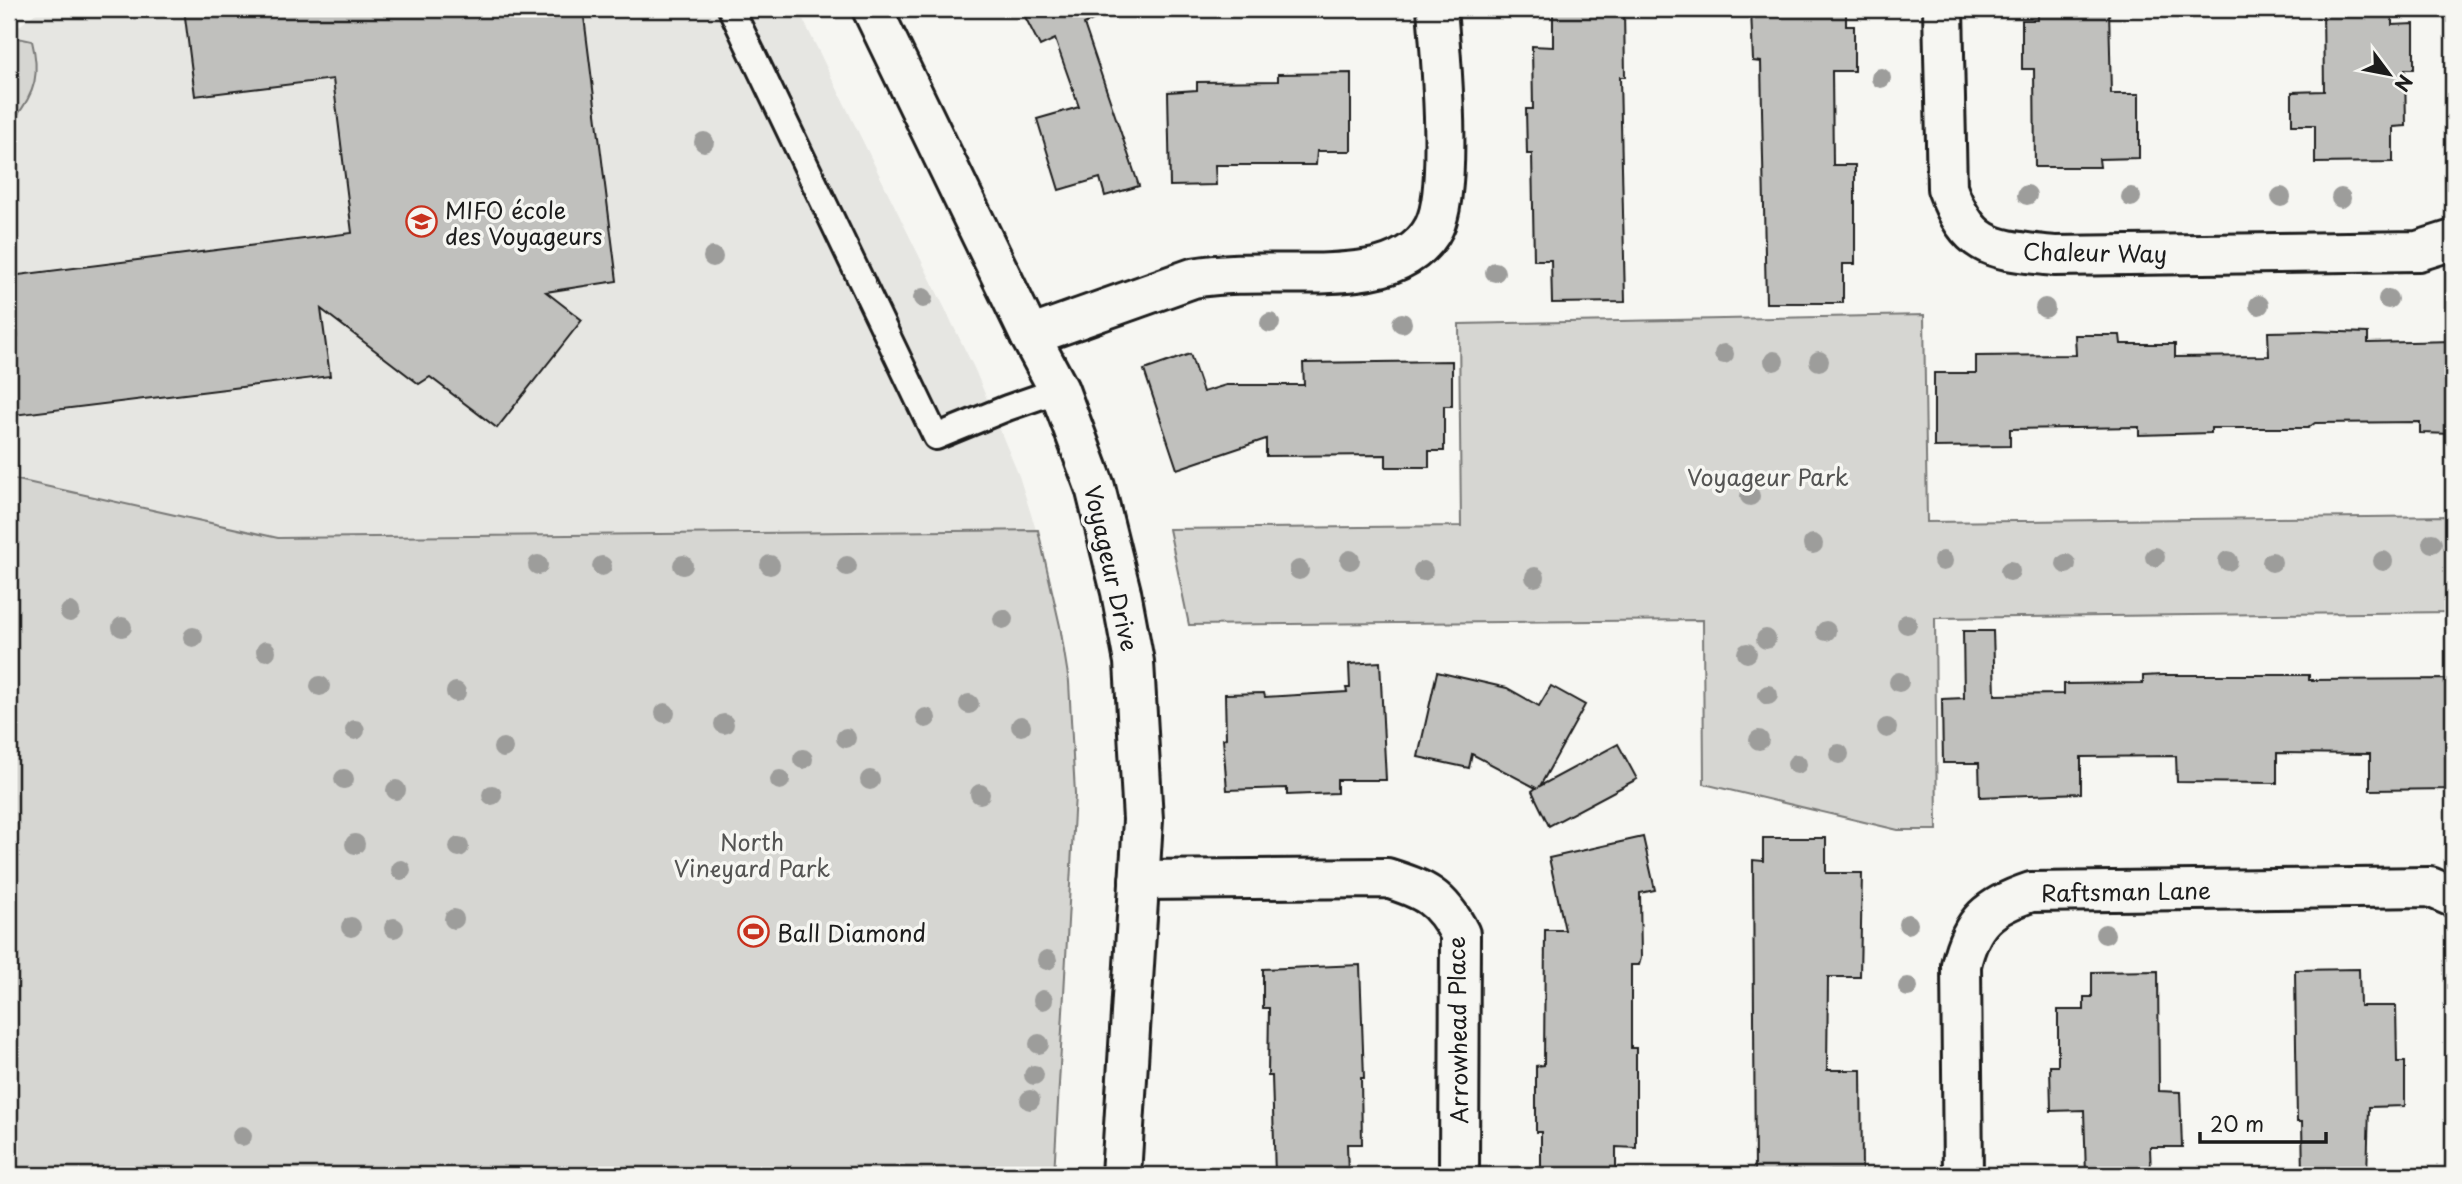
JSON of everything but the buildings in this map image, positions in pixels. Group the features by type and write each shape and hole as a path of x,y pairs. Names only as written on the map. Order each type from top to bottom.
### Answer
{"street":[{"name":"Voyageur Drive","path":"872,9 1030,336 1059,390 1094,487 1121,592 1134,662 1143,820 1121,1175"},
{"path":"1030,336 1193,278 1219,274 1367,270 1394,264 1414,250 1433,229 1442,204 1441,60 1437,9"},
{"name":"Chaleur Way","path":"1943,9 1947,188 1956,214 1971,235 2002,250 2054,256 2418,251 2453,240"},
{"name":"Arrowhead Place","path":"1139,880 1387,878 1423,889 1448,911 1460,934 1459,1175"},
{"name":"Raftsman Lane","path":"1963,1175 1961,965 1967,940 1982,918 2001,902 2031,892 2430,887 2453,897"}],"lane":[{"path":"731,9 936,438 1007,408 1059,390"}],"shaded area":[{"path":"41,9 798,9 975,370 1019,476 1036,530 278,538 9,478 9,34"}],"green space":[{"path":"9,36 32,41 36,73 28,100 15,118 9,119"},
{"name":"Voyageur Park","path":"1924,315 1927,522 2453,516 2453,612 1935,618 1937,830 1898,830 1704,784 1703,620 1189,625 1169,529 1461,526 1459,324"},
{"name":"North Vineyard Park","path":"9,478 278,538 1038,530 1060,626 1069,682 1075,794 1054,1175 9,1175"}],"place":[{"name":"MIFO école des Voyageurs","path":"422,222"},
{"name":"Ball Diamond","path":"754,932"}]}
